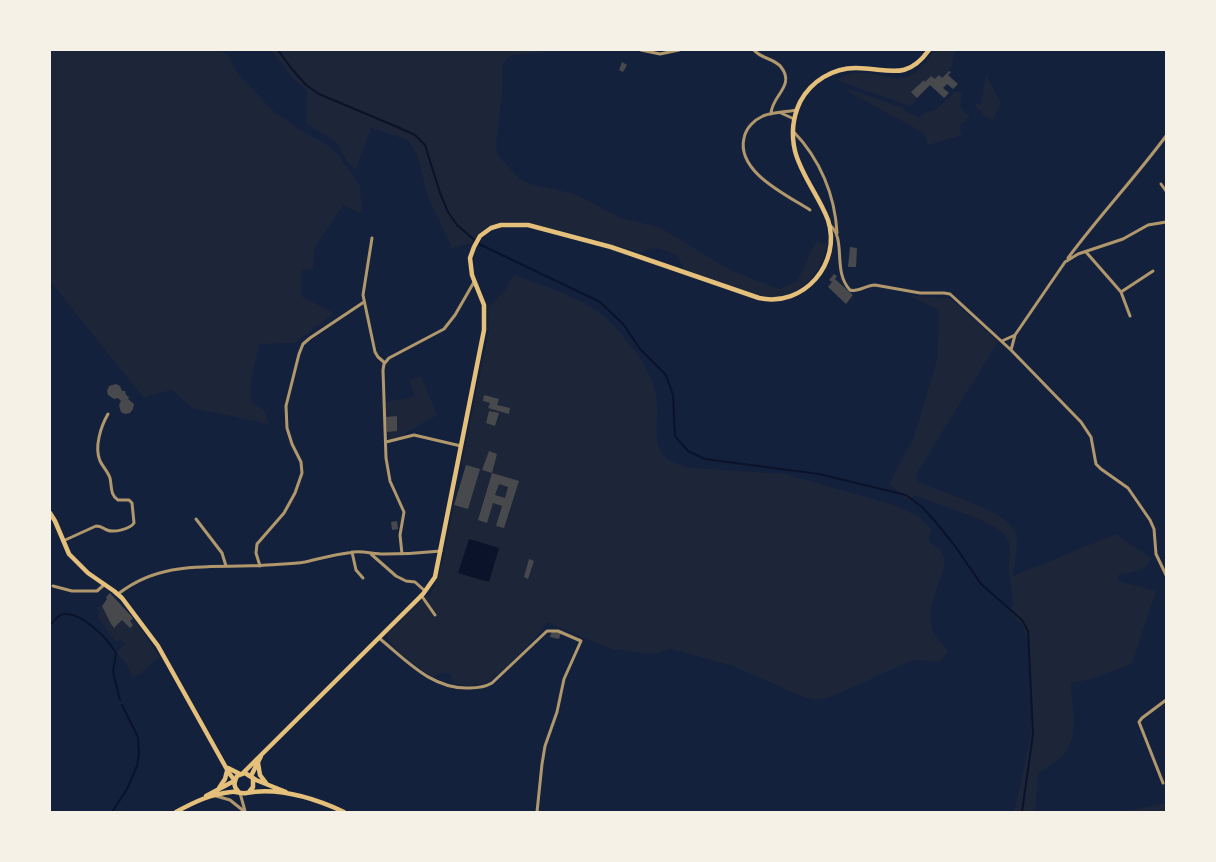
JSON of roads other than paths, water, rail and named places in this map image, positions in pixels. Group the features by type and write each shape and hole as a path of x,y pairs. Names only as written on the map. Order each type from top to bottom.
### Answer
{"main road":[{"path":"176,812 234,781 425,591 435,577 485,326 484,305 474,282 470,262 477,240 486,231 497,226 516,224 532,226 629,252 749,296 770,300 795,295 817,278 826,262 830,248 830,225 797,158 793,143 794,119 797,110 809,90 829,74 853,68 888,72 900,71 916,64 929,50"},
{"path":"50,513 56,523 67,552 88,573 118,594 159,649 239,792"},
{"path":"248,792 253,787 252,777 258,762 268,746"},
{"path":"223,762 230,770 344,812"},
{"path":"258,762 260,775 268,784"},
{"path":"219,788 225,779 227,769"},
{"path":"203,798 225,792 260,791 292,794"}],"street":[{"path":"641,50 660,54 679,50"},
{"path":"754,50 760,56 779,64 786,77 785,86 772,104 771,114"},
{"path":"797,110 758,118 747,130 743,142 746,159 753,170 810,210"},
{"path":"781,113 794,119"},
{"path":"793,130 812,155 830,190 835,211 842,275 850,290 856,291 875,285 920,293 950,294 1002,341 1081,422 1091,437 1094,459 1098,467 1124,484 1152,525 1156,554 1166,575"},
{"path":"1011,350 1015,335 1065,262 1107,207 1131,182 1166,136"},
{"path":"1161,184 1166,191"},
{"path":"1065,262 1073,256 1121,240 1148,225 1166,222"},
{"path":"830,225 835,231 837,238"},
{"path":"372,238 363,290 364,302 376,354 385,363"},
{"path":"1086,252 1121,292 1130,316"},
{"path":"1121,292 1153,271"},
{"path":"402,554 400,535 404,512 389,476 386,458 383,400 385,363 391,357 444,329 455,315 474,282"},
{"path":"260,566 255,550 257,544 284,513 295,493 302,474 301,462 289,434 285,414 286,402 301,347 310,338 364,302"},
{"path":"1002,341 1015,335"},
{"path":"62,540 96,526 102,526 110,531 130,528 134,524 132,503 129,500 119,500 114,496 109,477 99,457 100,436 108,414"},
{"path":"386,442 412,435 462,446"},
{"path":"196,518 220,550 226,566"},
{"path":"118,594 135,582 165,571 191,566 238,567 306,562 329,555 352,552 402,554 441,551"},
{"path":"352,552 356,570 363,578"},
{"path":"370,553 396,576 416,583 425,591"},
{"path":"53,586 72,591 97,591 104,584"},
{"path":"421,595 435,615"},
{"path":"378,637 431,679 446,686 465,688 479,688 492,683 541,634 547,631 558,631 581,642 564,678 557,712 544,752 537,812"},
{"path":"1163,783 1139,722 1166,700"},
{"path":"239,792 245,812"},
{"path":"245,812 248,792"},
{"path":"203,798 217,796 228,798 245,812"}],"waterway":[{"path":"278,50 306,85 319,94 415,135 425,145 448,212 457,225 479,244 600,302 624,325 640,349 666,375 673,395 675,436 688,451 705,459 819,474 906,495 922,507 955,546 981,584 1022,620 1028,631 1033,734 1022,812"},
{"path":"52,623 57,617 64,614 79,617 107,641 116,653 113,672 120,700"},
{"path":"112,812 127,789 137,766 139,754 138,737 122,705"}]}
